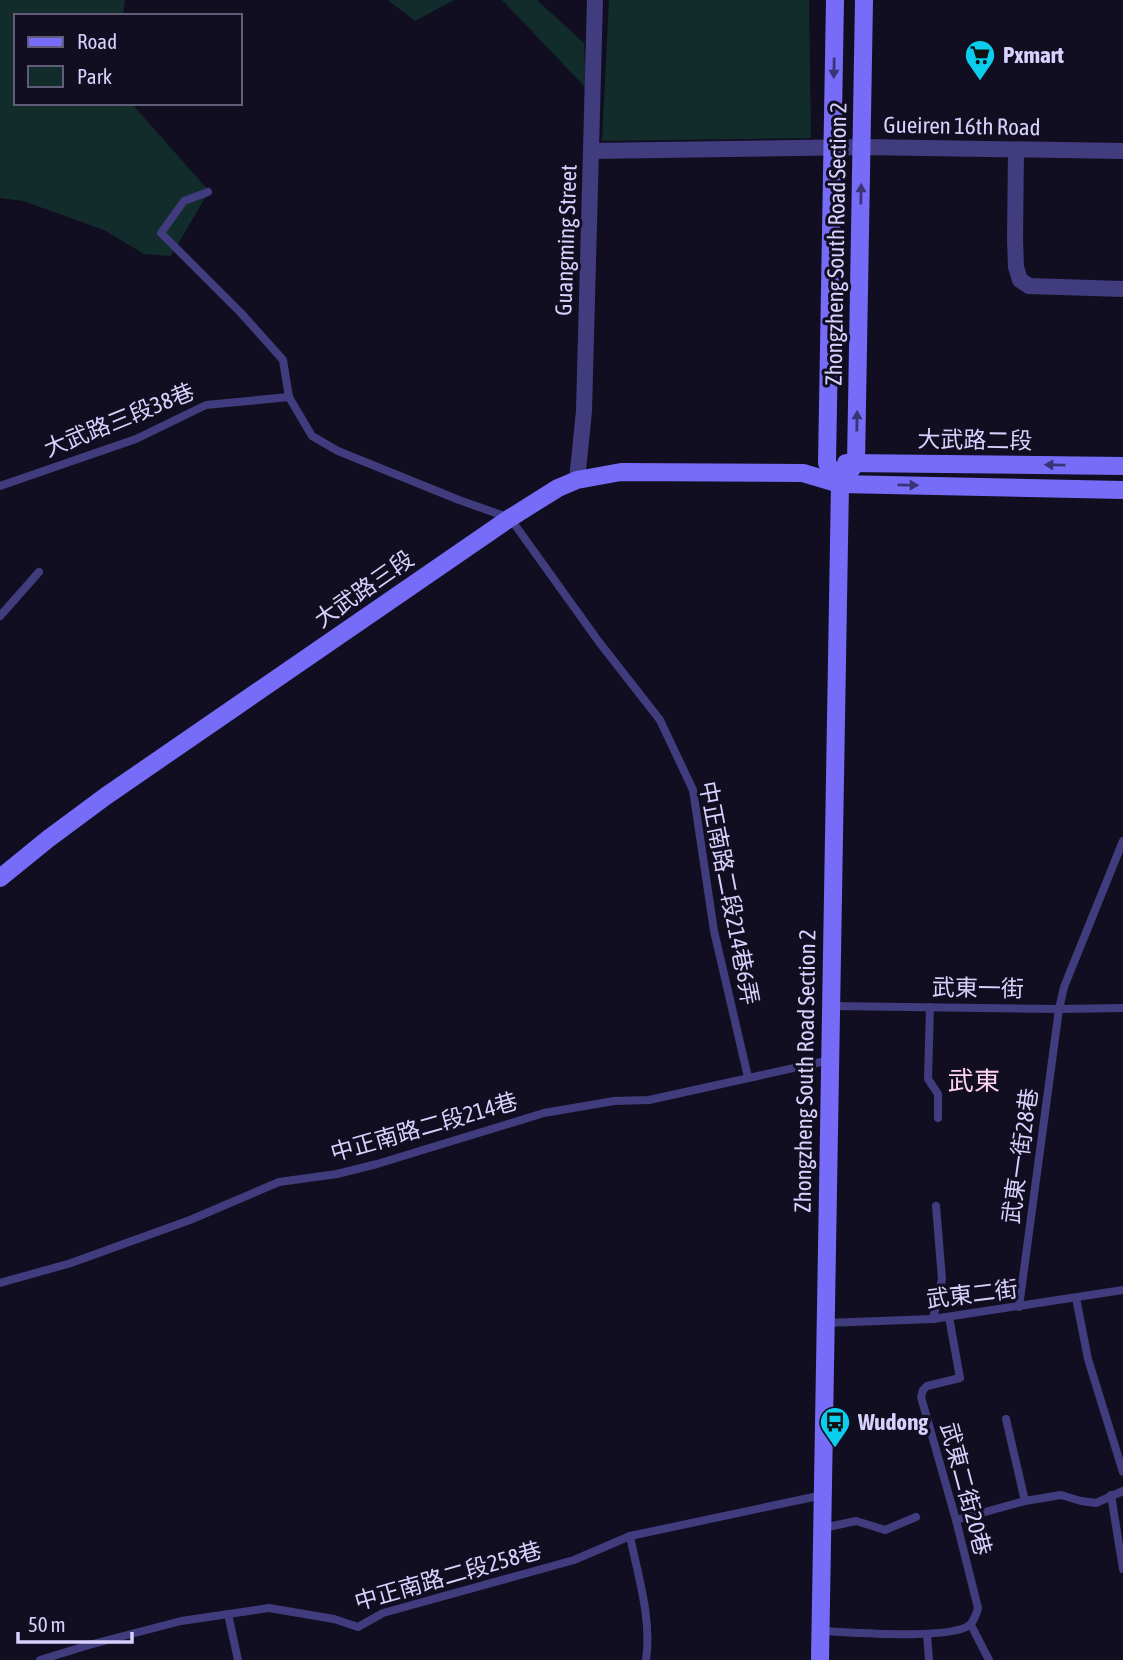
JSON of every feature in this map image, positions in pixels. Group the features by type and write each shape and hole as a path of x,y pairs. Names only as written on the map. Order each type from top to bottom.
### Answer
{"street":[{"name":"Guangming Street","path":"577,480 584,411 595,0"},
{"name":"Zhongzheng South Road Section 2","path":"827,463 835,0"},
{"name":"Zhongzheng South Road Section 2","path":"856,463 864,0"},
{"name":"Gueiren 16th Road","path":"591,151 862,147 1123,151"},
{"path":"1016,150 1015,239 1016,267 1020,280 1029,286 1123,289"},
{"path":"827,463 840,484 856,463"},
{"name":"大武路二段","path":"827,463 1123,466"},
{"name":"大武路三段","path":"803,473 827,463"},
{"name":"大武路三段","path":"0,878 106,796 510,518 558,488 577,480 621,472 803,473 840,484"},
{"name":"Zhongzheng South Road Section 2","path":"820,1660 840,484"},
{"name":"大武路二段","path":"840,484 1123,489"}],"lane":[{"path":"208,192 184,201 161,233 242,313 283,360 289,397 312,436 338,451 510,518"},
{"name":"大武路三段38巷","path":"0,486 136,439 206,405 289,397"},
{"name":"中正南路二段214巷6弄","path":"510,518 599,642 660,720 693,790 714,931 748,1077"},
{"path":"0,616 40,572"},
{"name":"武東一街28巷","path":"1018,1307 1059,1009 1064,988 1123,841"},
{"name":"武東一街","path":"832,1006 1123,1009"},
{"path":"930,1007 928,1079 938,1094 937,1118"},
{"name":"中正南路二段214巷","path":"0,1283 71,1263 190,1220 279,1182 337,1174 377,1164 544,1113 614,1101 649,1100 830,1060"},
{"path":"933,1320 942,1279 936,1206"},
{"name":"武東二街","path":"825,1323 933,1320 1123,1290"},
{"path":"1076,1298 1088,1359 1123,1472"},
{"name":"武東二街20巷","path":"949,1317 960,1378 927,1386 921,1397 978,1608 971,1625"},
{"path":"1006,1419 1025,1501"},
{"path":"956,1520 1025,1501 1061,1495 1096,1503 1123,1491"},
{"name":"中正南路二段258巷","path":"40,1660 181,1621 268,1608 334,1619 358,1627 383,1614 574,1560 630,1535 822,1495"},
{"path":"1111,1495 1123,1569"},
{"path":"822,1528 856,1521 885,1530 916,1517"},
{"path":"630,1535 645,1606 648,1644 646,1660"},
{"path":"228,1614 238,1660"},
{"path":"820,1631 927,1634 962,1629 971,1625 989,1660"},
{"path":"927,1634 929,1660"}],"green space":[{"path":"0,0 125,0 123,14 14,14 14,105 133,105 209,191 171,256 144,254 104,230 23,201 0,198"},
{"path":"388,0 454,0 415,21"},
{"path":"502,0 537,0 584,43 586,88"},
{"path":"609,0 809,0 811,138 602,141"}],"place":[{"name":"Pxmart","path":"980,82"},
{"name":"Wudong","path":"835,1449"}],"district":[{"name":"武東","path":"974,1081"}]}
